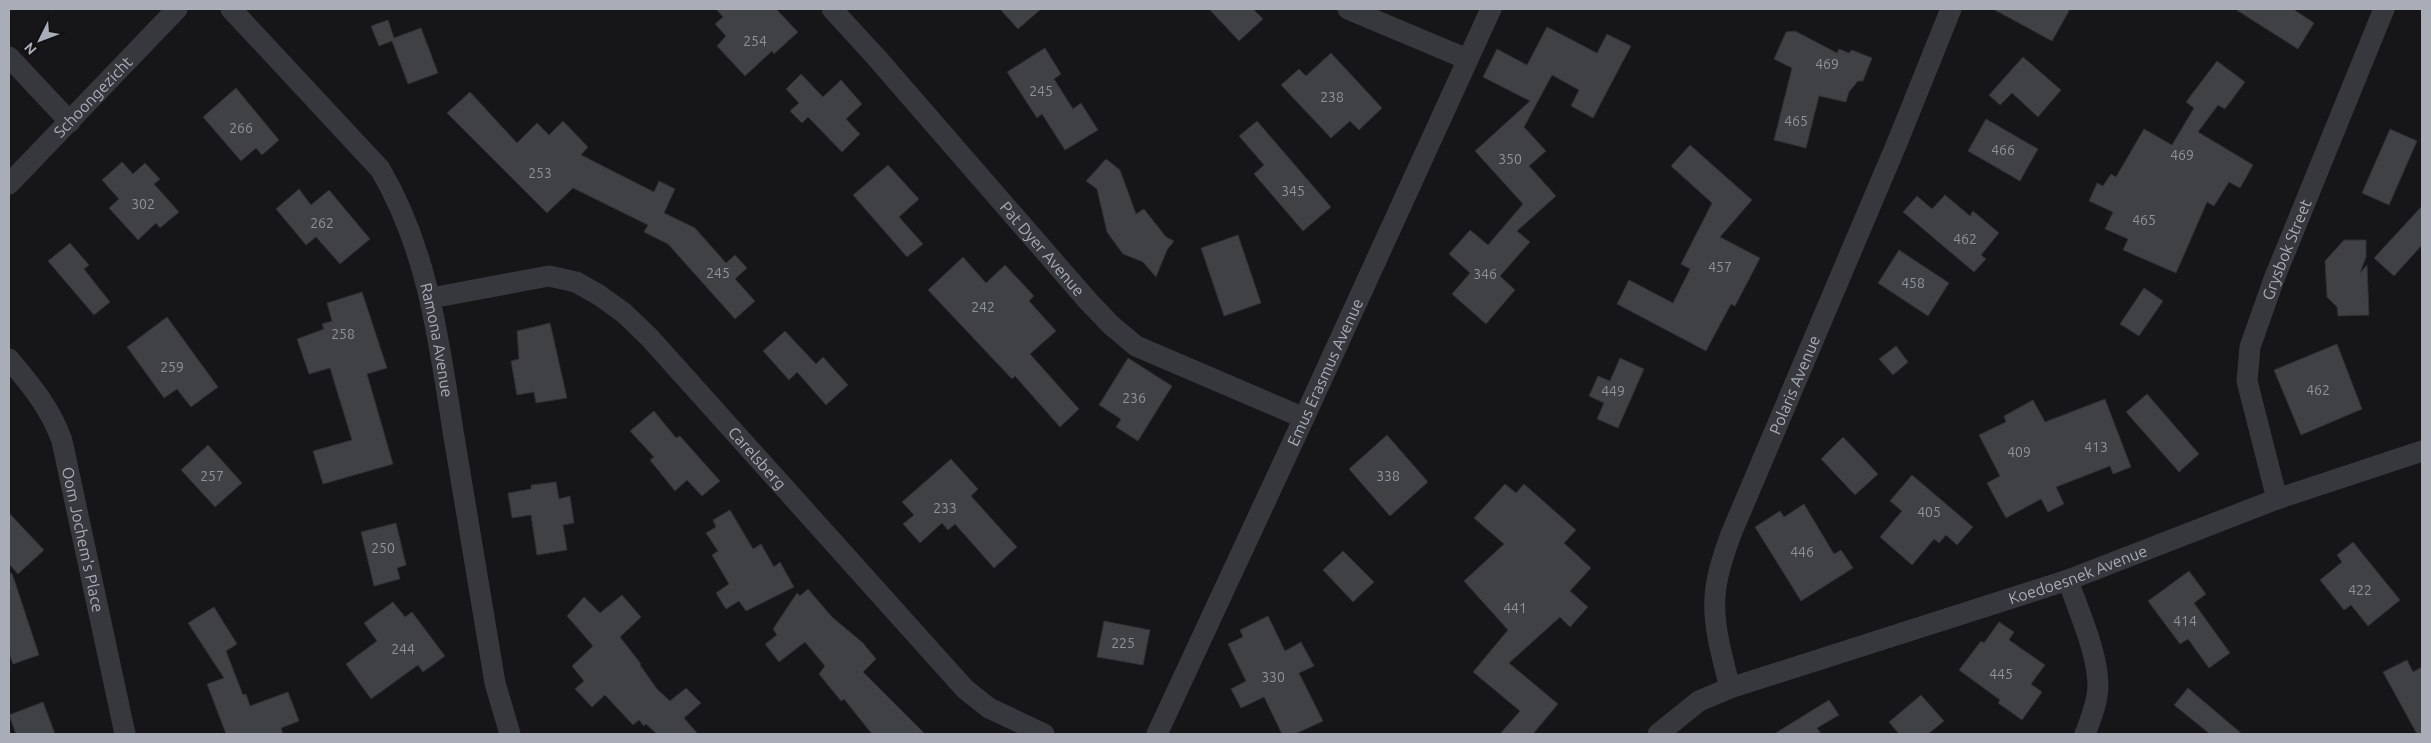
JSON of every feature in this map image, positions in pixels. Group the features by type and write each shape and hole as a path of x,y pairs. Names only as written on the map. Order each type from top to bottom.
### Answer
{"street":[{"name":"Schoongezicht","path":"9,184 177,9"},
{"name":"Ramona Avenue","path":"231,9 380,169 396,196 412,232 431,298 495,683 510,734"},
{"name":"Pat Dyer Avenue","path":"832,9 1111,325 1136,346 1169,362 1304,418"},
{"path":"1348,9 1467,59"},
{"name":"Emus Erasmus Avenue","path":"1157,734 1304,418 1490,9"},
{"name":"Polaris Avenue","path":"1730,688 1719,644 1715,597 1718,576 1731,534 1897,143 1951,9"},
{"name":"Grysbok Street","path":"2277,499 2247,381 2250,347 2274,278 2384,9"},
{"path":"9,57 70,122"},
{"name":"Carelsberg","path":"431,298 549,276 576,282 624,313 649,337 965,689 989,708 1044,734"},
{"name":"Oom Jochem's Place","path":"9,359 42,398 54,420 62,442 125,734"},
{"name":"Koedoesnek Avenue","path":"1730,688 2068,580 2277,499 2422,451"},
{"path":"2068,580 2094,656 2098,686 2092,717 2086,734"},
{"path":"1658,734 1699,701 1730,688"}],"building":[{"path":"716,9 776,9 798,32 774,54 772,51 745,76 717,46 726,36 715,24 723,17"},
{"path":"1000,9 1041,9 1018,29"},
{"path":"1209,9 1253,9 1263,19 1239,41"},
{"path":"1993,9 2070,9 2052,41"},
{"path":"2235,9 2293,9 2314,23 2298,49"},
{"path":"388,20 394,38 421,28 438,73 408,84 392,41 379,46 371,26"},
{"path":"1547,27 1597,53 1607,34 1631,46 1593,118 1571,106 1579,90 1552,75 1524,127 1546,151 1529,166 1556,196 1517,231 1530,242 1500,276 1515,290 1486,324 1452,294 1470,273 1449,254 1470,230 1488,245 1523,204 1475,151 1530,101 1483,77 1497,49 1527,65"},
{"path":"1795,31 1837,53 1839,49 1849,53 1852,50 1872,58 1863,81 1858,81 1849,92 1846,102 1819,96 1806,148 1774,140 1792,68 1774,59 1786,32"},
{"path":"1045,48 1061,74 1054,79 1073,109 1081,103 1098,130 1065,150 1042,114 1037,118 1007,72"},
{"path":"1331,53 1382,108 1359,130 1350,121 1331,138 1281,85 1299,69 1306,76"},
{"path":"2023,57 2061,90 2038,117 2012,93 2000,105 1989,95"},
{"path":"2217,61 2245,82 2225,109 2218,105 2198,132 2253,165 2240,188 2229,182 2214,206 2207,202 2176,273 2123,250 2128,239 2105,229 2113,212 2089,201 2097,183 2103,186 2111,174 2116,177 2144,129 2172,145 2194,108 2186,102"},
{"path":"801,74 823,97 841,80 862,104 846,119 860,134 842,152 808,117 802,123 790,111 799,103 786,89"},
{"path":"236,88 279,140 262,155 256,148 241,161 203,117"},
{"path":"470,92 517,143 537,123 549,135 563,121 588,147 581,155 654,192 659,181 675,189 664,213 695,228 726,263 735,255 747,268 735,279 755,301 735,319 668,244 644,232 648,225 573,188 547,213 447,113"},
{"path":"1986,119 2038,149 2020,181 1968,151"},
{"path":"1257,121 1331,207 1303,231 1254,174 1264,165 1239,136"},
{"path":"2390,129 2417,141 2389,205 2362,193"},
{"path":"1690,145 1752,200 1720,237 1760,258 1735,306 1731,304 1706,351 1617,304 1629,280 1673,303 1690,269 1681,264 1712,203 1671,166"},
{"path":"1106,159 1120,170 1136,214 1144,209 1166,237 1174,241 1167,250 1156,277 1143,262 1123,254 1107,232 1097,189 1086,181"},
{"path":"122,162 133,174 145,163 160,179 154,184 179,212 160,228 156,223 138,240 109,208 119,199 102,180"},
{"path":"888,165 919,199 899,217 923,244 907,257 853,195"},
{"path":"299,189 311,205 329,190 370,239 340,264 316,237 306,245 276,209"},
{"path":"1945,195 1970,216 1973,211 1999,233 1981,255 1986,259 1974,272 1903,212 1917,196 1932,209"},
{"path":"2422,206 2422,245 2394,276 2374,258"},
{"path":"1238,235 1261,303 1224,316 1201,248"},
{"path":"2344,240 2366,240 2366,257 2360,273 2367,265 2369,315 2338,316 2337,307 2327,297 2325,261"},
{"path":"70,243 89,265 84,269 110,302 94,315 48,261"},
{"path":"1899,250 1949,283 1928,316 1878,283"},
{"path":"963,257 986,283 1005,265 1034,296 1029,301 1056,331 1030,354 1079,409 1060,427 1015,376 1012,379 928,290"},
{"path":"2144,288 2163,301 2139,336 2120,324"},
{"path":"362,292 387,368 367,374 393,464 323,484 313,451 352,440 330,368 309,374 297,339 324,329 322,324 332,321 327,303"},
{"path":"167,317 218,387 191,407 177,389 164,398 127,347"},
{"path":"550,323 567,398 536,403 534,392 517,395 511,361 519,359 517,331"},
{"path":"785,331 816,364 823,357 848,385 826,405 797,372 789,380 763,351"},
{"path":"2337,344 2362,409 2301,435 2274,370"},
{"path":"1896,346 1908,362 1893,375 1879,359"},
{"path":"1128,358 1172,386 1138,441 1116,427 1121,419 1099,405"},
{"path":"1620,358 1644,369 1618,428 1597,419 1604,403 1589,396 1598,376 1610,381"},
{"path":"2147,394 2199,454 2179,472 2126,412"},
{"path":"2105,399 2131,467 2113,474 2110,466 2056,487 2064,504 2048,512 2041,499 2006,518 1987,483 2000,476 1979,435 2006,422 2004,416 2033,400 2045,422"},
{"path":"654,411 676,438 680,436 720,481 702,496 687,480 675,491 650,460 654,457 630,431"},
{"path":"1387,435 1428,482 1390,516 1349,469"},
{"path":"1843,437 1878,474 1855,495 1821,459"},
{"path":"208,445 242,483 215,507 181,470"},
{"path":"951,459 978,489 971,496 1017,547 994,568 955,524 948,530 942,523 920,543 903,524 914,515 902,502"},
{"path":"1912,475 1973,527 1957,545 1946,535 1939,543 1934,539 1912,565 1880,537 1902,511 1890,501"},
{"path":"556,482 559,499 570,496 574,523 563,525 567,550 537,555 531,515 512,518 508,493 531,489 531,485"},
{"path":"1505,484 1516,493 1524,484 1576,530 1564,543 1591,568 1570,591 1588,607 1570,627 1560,617 1509,663 1558,704 1533,734 1500,734 1520,711 1473,672 1508,630 1464,581 1504,544 1474,518"},
{"path":"1804,504 1834,554 1841,550 1853,568 1801,601 1755,527 1780,511 1784,517"},
{"path":"730,510 753,549 761,544 774,567 780,562 794,587 746,611 739,601 726,609 716,593 729,584 712,555 718,551 706,533 716,527 713,520"},
{"path":"9,513 44,550 18,574 9,564"},
{"path":"396,523 406,565 397,568 400,579 374,586 361,532"},
{"path":"2353,542 2400,600 2368,626 2351,605 2344,610 2320,580 2342,562 2337,555"},
{"path":"1343,551 1374,582 1353,602 1323,570"},
{"path":"2189,571 2206,594 2194,603 2230,653 2209,668 2188,639 2180,644 2148,601"},
{"path":"12,573 39,655 13,664 9,653 9,574"},
{"path":"808,589 832,617 863,643 876,659 863,672 925,734 872,734 844,699 841,701 819,674 825,666 805,642 779,662 765,644 777,635 773,629 797,593 800,596"},
{"path":"622,595 641,617 620,637 657,689 670,701 686,688 701,703 684,718 698,734 657,734 646,724 644,726 639,720 633,725 605,695 592,707 575,689 584,681 572,666 593,646 567,616 584,597 600,613"},
{"path":"393,602 405,617 412,612 445,656 423,672 418,665 371,699 346,664 377,641 364,623"},
{"path":"214,607 237,644 226,651 243,695 246,694 250,706 288,692 299,721 281,728 283,734 226,734 207,684 224,678 188,623"},
{"path":"1268,616 1285,651 1301,642 1314,666 1299,673 1323,721 1295,734 1282,734 1264,697 1241,708 1231,689 1246,681 1228,644 1243,637 1240,630"},
{"path":"1104,621 1150,630 1143,665 1097,657"},
{"path":"1999,622 2014,632 2009,640 2045,665 2031,684 2042,692 2022,720 1998,703 2000,700 1959,670 1981,641 1984,643"},
{"path":"2407,660 2413,672 2422,667 2422,734 2417,734 2383,672"},
{"path":"2188,688 2242,734 2210,734 2174,705"},
{"path":"1921,695 1944,721 1928,734 1899,734 1889,722"},
{"path":"1829,700 1839,715 1817,728 1821,734 1774,734"},
{"path":"43,702 55,734 16,734 9,715"}]}
